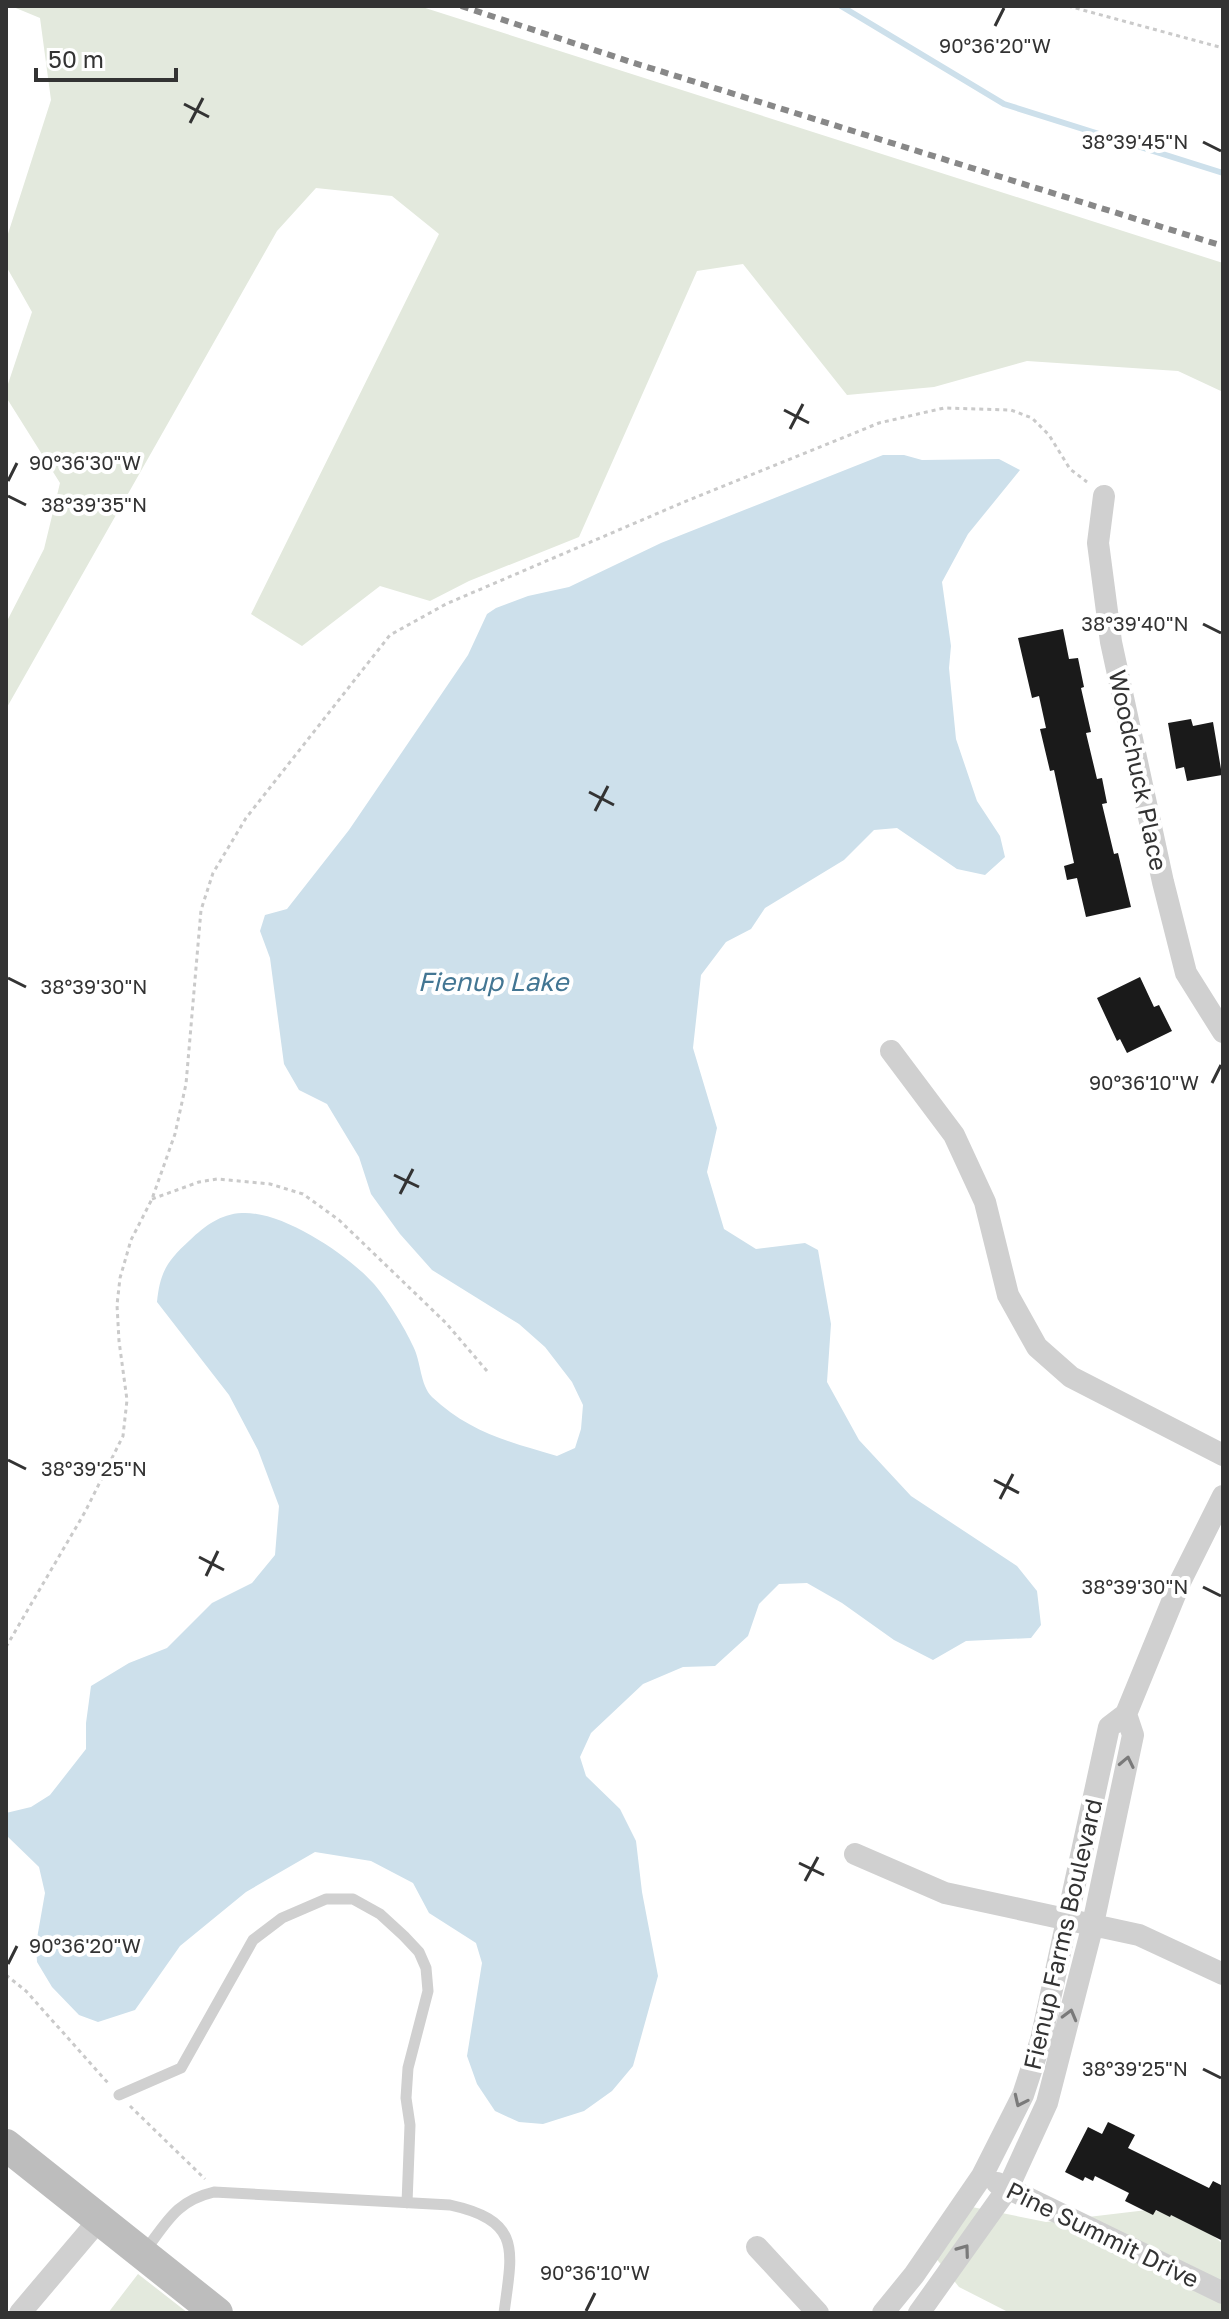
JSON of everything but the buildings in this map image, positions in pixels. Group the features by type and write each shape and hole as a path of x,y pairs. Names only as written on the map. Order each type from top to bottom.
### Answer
{"main road":[{"path":"6,2145 217,2313"}],"street":[{"name":"Woodchuck Place","path":"1104,496 1098,543 1111,642 1163,882 1186,973 1223,1032"},
{"path":"891,1051 954,1135 985,1202 1008,1295 1037,1347 1071,1377 1223,1455"},
{"name":"Fienup Farms Boulevard","path":"883,2313 914,2275 982,2176 1023,2095 1041,2040 1109,1727 1126,1714 1181,1580 1223,1496"},
{"name":"Fienup Farms Boulevard","path":"919,2313 1008,2188 1047,2103 1093,1924 1133,1735 1126,1714"},
{"path":"855,1854 945,1893 1139,1935 1223,1974"},
{"name":"Pine Summit Drive","path":"982,2176 1223,2293"},
{"path":"20,2313 98,2221"},
{"path":"757,2247 818,2313"}],"lane":[{"path":"119,2095 181,2068 253,1940 282,1918 326,1899 353,1899 380,1914 404,1936 419,1952 426,1968 428,1991 408,2068 406,2098 410,2125 407,2203"},
{"path":"143,2254 182,2204 214,2192 450,2205 474,2210 502,2230 510,2245 504,2313"}],"path":[{"path":"1068,6 1223,48"},
{"path":"6,1647 92,1500 123,1436 127,1400 118,1329 120,1278 131,1240 152,1199 175,1134 186,1084 201,910 213,873 246,818 390,635 430,611 684,502 879,423 944,408 1011,410 1032,418 1049,435 1070,469 1104,496"},
{"path":"152,1199 199,1182 217,1179 270,1184 303,1194 339,1220 446,1323 487,1371"}],"shaded area":[{"path":"11,6 419,6 1223,263 1223,392 1178,371 1027,361 934,387 847,395 743,264 697,271 579,537 469,581 430,601 380,586 302,646 251,614 439,234 392,196 316,188 277,231 6,709 6,623 44,549 60,483 6,397 32,312 6,266 6,240 51,100 40,18"},
{"path":"952,2203 1046,2222 1147,2210 1188,2215 1223,2244 1223,2313 1010,2313 959,2287 935,2257"},
{"path":"138,2274 188,2313 108,2313"}],"water":[{"name":"Fienup Lake","path":"883,455 904,455 922,460 999,459 1020,470 968,534 942,582 951,646 949,668 956,739 977,801 1000,836 1005,857 985,875 957,869 897,828 874,830 844,860 765,908 751,929 726,942 701,975 693,1048 717,1128 707,1172 724,1229 756,1249 805,1243 818,1250 831,1324 827,1382 859,1440 911,1496 1017,1566 1037,1591 1041,1625 1031,1638 966,1641 933,1660 894,1640 842,1603 807,1583 779,1584 759,1604 748,1636 715,1666 683,1667 643,1684 591,1733 580,1757 586,1776 620,1809 636,1841 658,1976 633,2066 612,2091 584,2111 543,2124 519,2122 495,2111 477,2084 467,2056 482,1963 476,1943 429,1913 413,1883 371,1861 315,1852 246,1892 180,1946 135,2010 98,2022 79,2015 52,1987 37,1962 36,1944 45,1893 39,1867 6,1835 6,1813 31,1807 50,1795 86,1749 91,1686 129,1663 167,1648 212,1603 252,1583 275,1555 279,1506 258,1450 229,1395 157,1302 163,1275 176,1254 207,1226 234,1214 258,1214 295,1227 332,1248 374,1284 410,1339 428,1392 460,1419 490,1434 557,1456 575,1448 581,1429 583,1405 572,1382 545,1347 519,1324 432,1270 400,1234 371,1194 359,1157 327,1104 299,1090 284,1064 270,958 260,931 265,915 287,909 349,830 468,655 487,614 528,596 569,587 661,543"}],"waterway":[{"path":"841,6 1004,104 1223,173"}],"railway":[{"path":"461,6 1223,246"}]}
